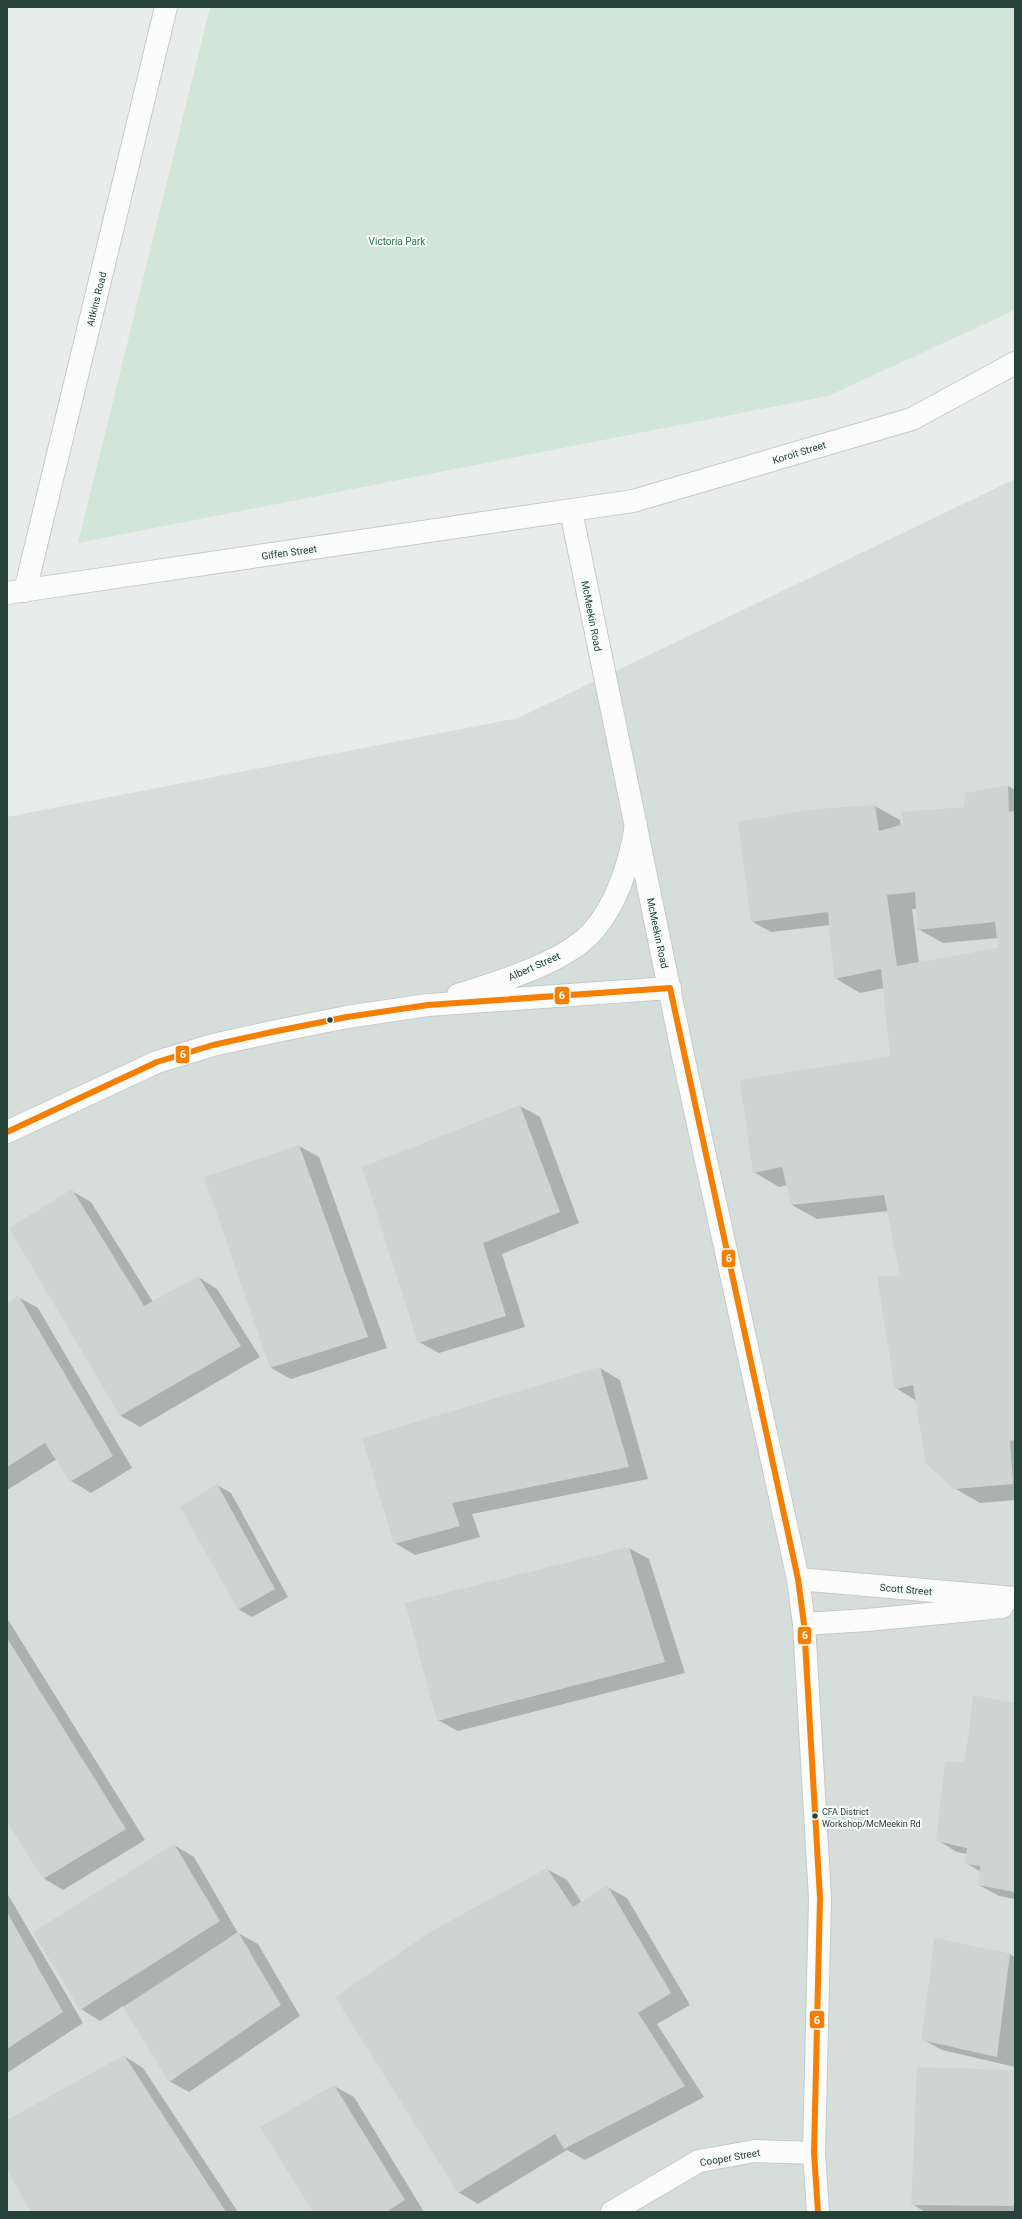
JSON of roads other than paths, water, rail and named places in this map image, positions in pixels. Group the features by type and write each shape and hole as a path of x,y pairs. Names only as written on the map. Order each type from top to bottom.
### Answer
{"street":[{"name":"Aitkins Road","path":"16,592 166,7"},
{"name":"Koroit Street","path":"571,511 634,501 912,419 1015,363"},
{"name":"Giffen Street","path":"16,592 571,511"},
{"name":"McMeekin Road","path":"571,511 597,643 670,988 798,1579 804,1624 820,1898 814,2153 818,2212"},
{"name":"Albert Street","path":"428,1005 544,964 580,942 592,932 615,897 630,854 636,825"},
{"name":"Albert Street","path":"7,1132 157,1062 213,1045 347,1016 428,1005 670,988"},
{"name":"Scott Street","path":"798,1579 1015,1598"},
{"path":"804,1624 867,1620 1015,1605"},
{"name":"Cooper Street","path":"612,2212 699,2161 755,2151 814,2153"}],"place":[{"name":"CFA District Workshop/McMeekin Rd","path":"815,1816"}],"park label":[{"name":"Victoria Park","path":"397,241"}]}
